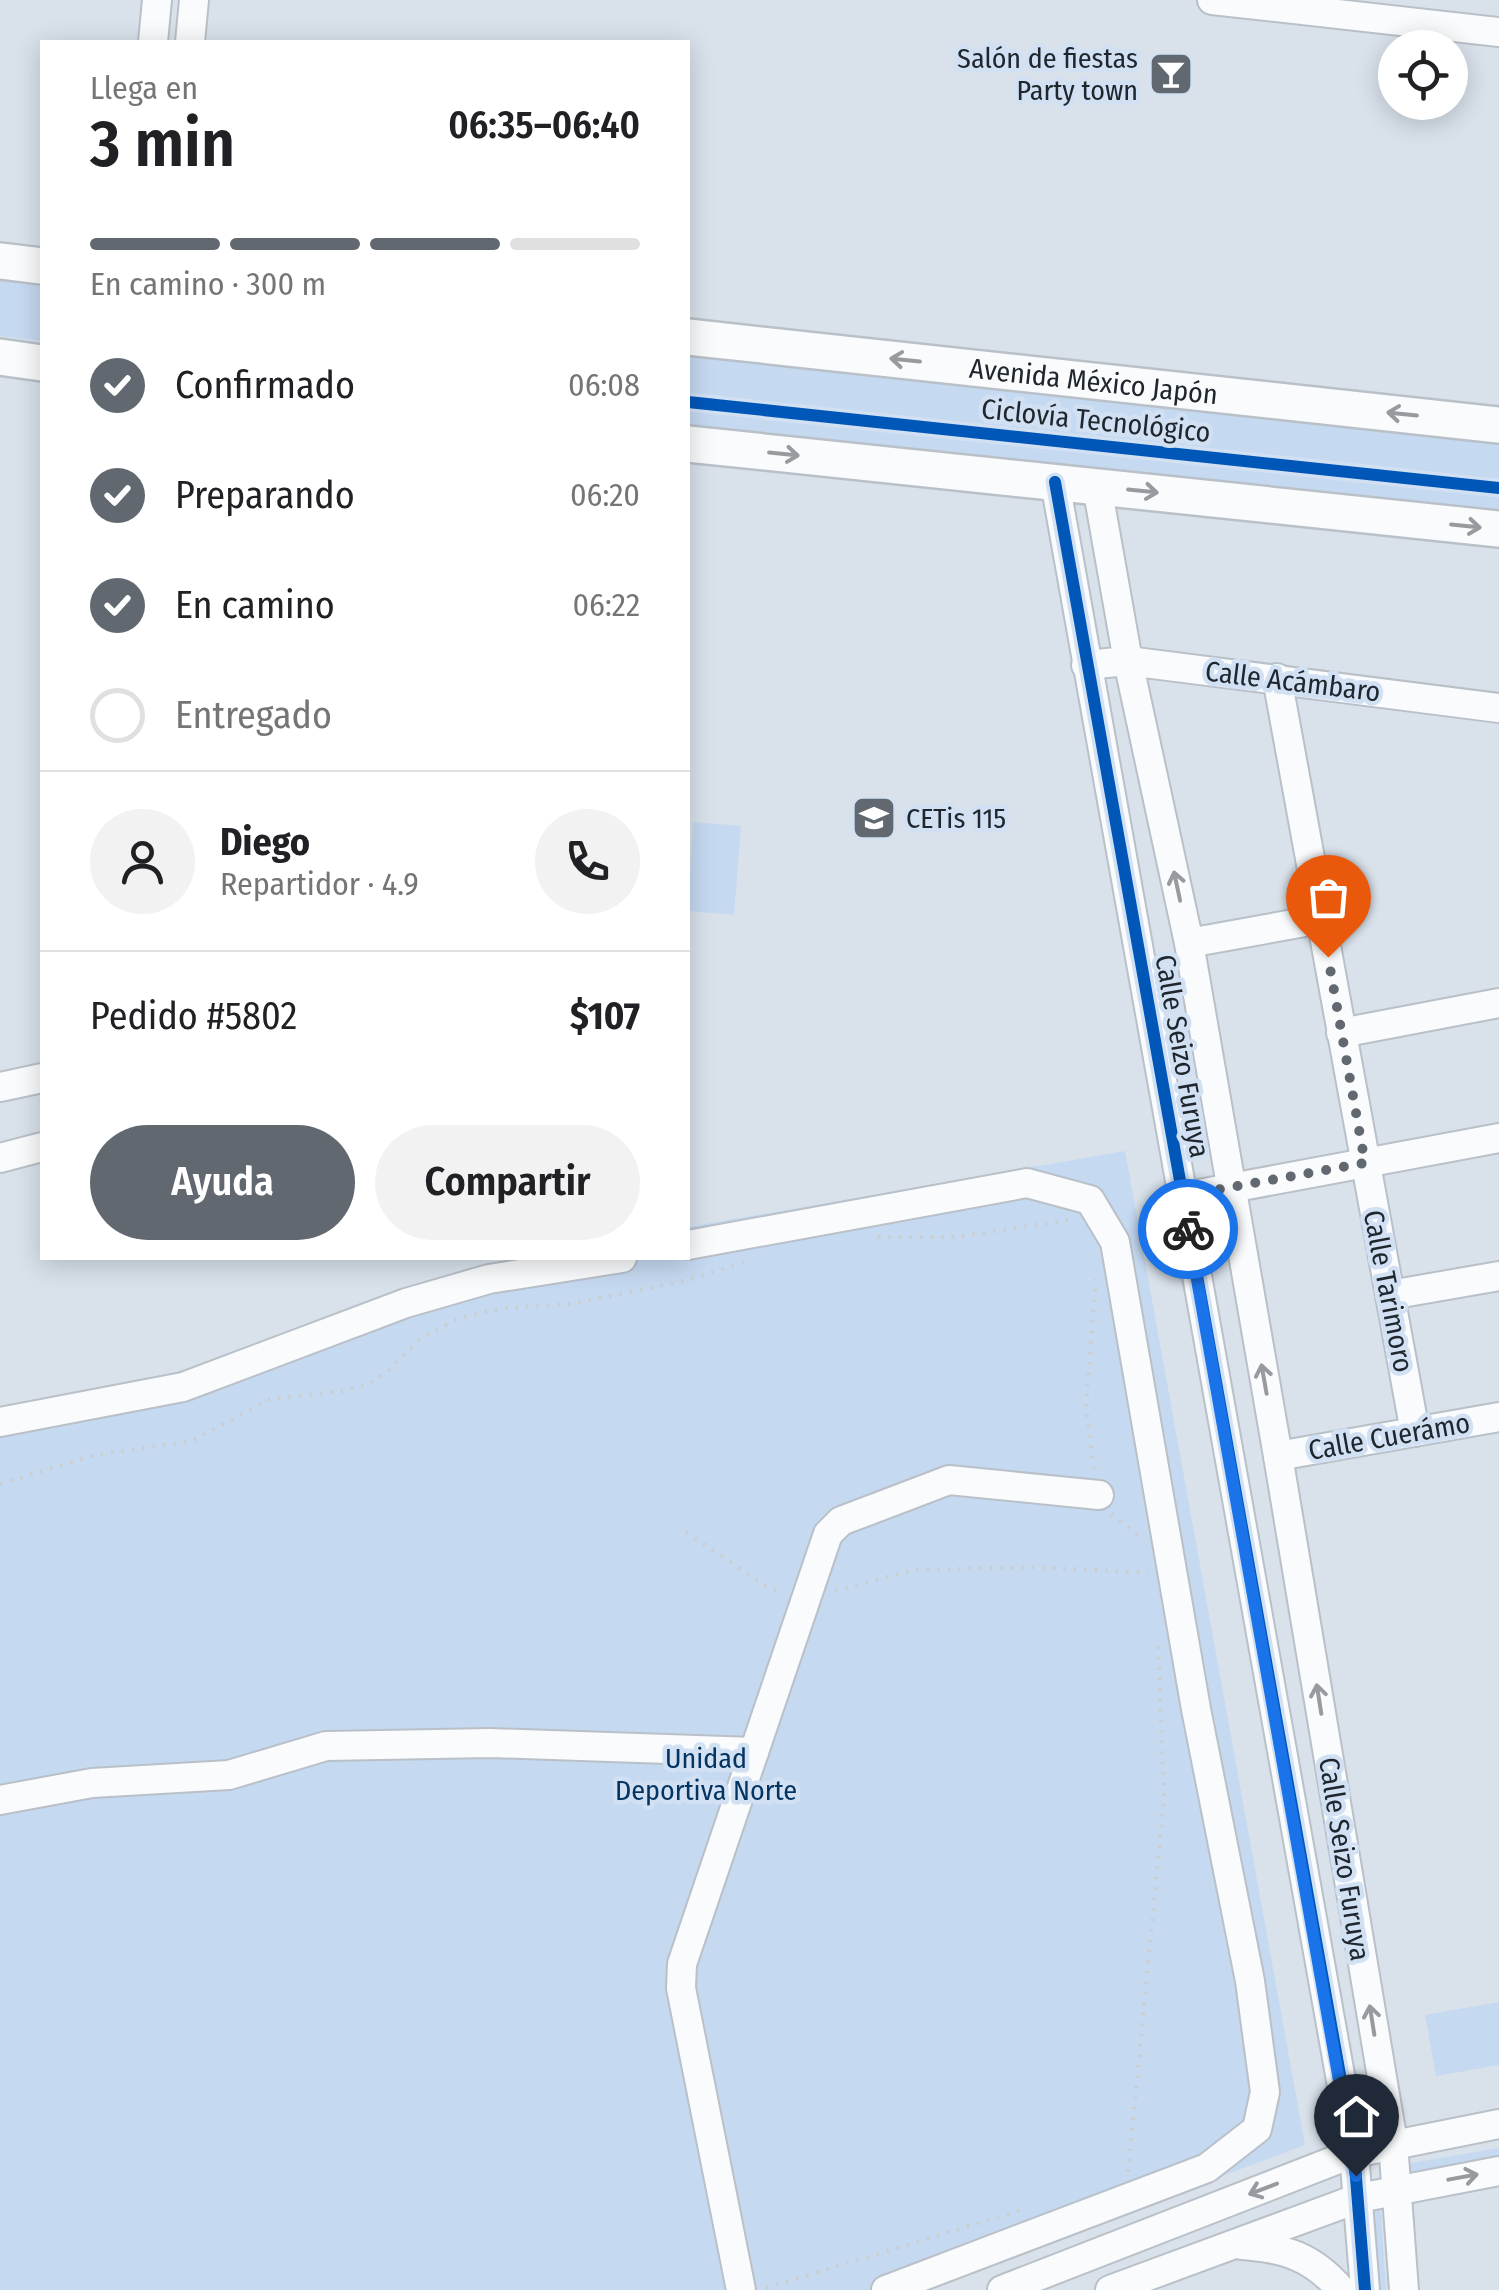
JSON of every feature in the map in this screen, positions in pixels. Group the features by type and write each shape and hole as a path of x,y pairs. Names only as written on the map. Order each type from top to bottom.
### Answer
{"main road":[{"path":"0,261 40,266"},
{"name":"Avenida México Japón","path":"690,337 1499,425"},
{"path":"0,358 40,363"},
{"path":"0,371 40,376"},
{"path":"690,444 1499,530"}],"street":[{"path":"153,40 157,0"},
{"path":"190,40 194,0"},
{"path":"1212,0 1499,32"},
{"name":"Calle Seizo Furuya","path":"1054,482 1354,2154 1365,2290"},
{"name":"Calle Seizo Furuya","path":"1097,486 1128,661 1189,943 1278,1456 1392,2142 1404,2290"},
{"name":"Calle Acámbaro","path":"1086,665 1128,661 1499,708"},
{"name":"Calle Tarimoro","path":"1277,678 1416,1432"},
{"path":"1189,943 1320,919"},
{"path":"1341,1033 1499,1003"},
{"path":"0,1086 40,1078"},
{"path":"1182,1196 1499,1138"},
{"path":"0,1158 40,1148"},
{"path":"690,1245 1027,1183 1090,1200 1114,1242 1250,1981 1265,2092 1257,2129 1207,2168 886,2290"},
{"path":"0,1422 183,1388 406,1303 489,1279 609,1260"},
{"path":"1390,1295 1499,1276"},
{"name":"Calle Cuerámo","path":"1278,1456 1499,1417"},
{"path":"742,2290 681,1988 682,1964 828,1534 841,1520 949,1480 1099,1495"},
{"path":"0,1800 92,1783 229,1775 326,1746 490,1743 754,1752"},
{"path":"1002,2290 1354,2154 1392,2142 1499,2124"},
{"path":"1110,2290 1359,2198 1499,2171"},
{"path":"1231,2244 1286,2248 1324,2270 1341,2290"}],"path":[{"path":"869,1237 956,1237 1076,1220"},
{"path":"0,1484 95,1456 192,1441 270,1399 368,1384 386,1373 421,1338 459,1318 626,1294 730,1268 763,1254"},
{"path":"1096,1277 1086,1406 1099,1495 1106,1509 1141,1537"},
{"path":"686,1532 770,1589 806,1598 913,1570 1038,1567 1172,1573"},
{"path":"1118,2178 1128,2172 1132,2158 1164,1798 1156,1664 1158,1623"},
{"path":"758,2290 1043,2203"}],"green space":[{"path":"0,279 40,283 40,341 0,336"},
{"path":"690,350 1499,440 1499,512 1475,513 690,424"},
{"path":"693,822 741,826 734,915 690,911"},
{"name":"Unidad Deportiva Norte","path":"1125,1151 1305,2145 918,2290 0,2290 0,1409 189,1373 532,1260 690,1260 690,1227"},
{"path":"1499,2002 1499,2065 1436,2076 1425,2015"},
{"path":"1499,2148 1499,2160 1404,2175 1403,2167 1411,2163"},
{"path":"1375,2208 1381,2212 1386,2290 1376,2290 1371,2214"}],"cycle path":[{"name":"Ciclovía Tecnológico","path":"690,402 1499,488"},
{"path":"1055,482 1354,2153 1365,2290"}],"way so far":[{"path":"1188,1229 1182,1196 1365,1163 1328,957"}],"place":[{"name":"Salón de fiestas Party town","path":"1171,74"},
{"name":"CETis 115","path":"874,818"}],"route":[{"path":"1188,1229 1356,2176"}]}
